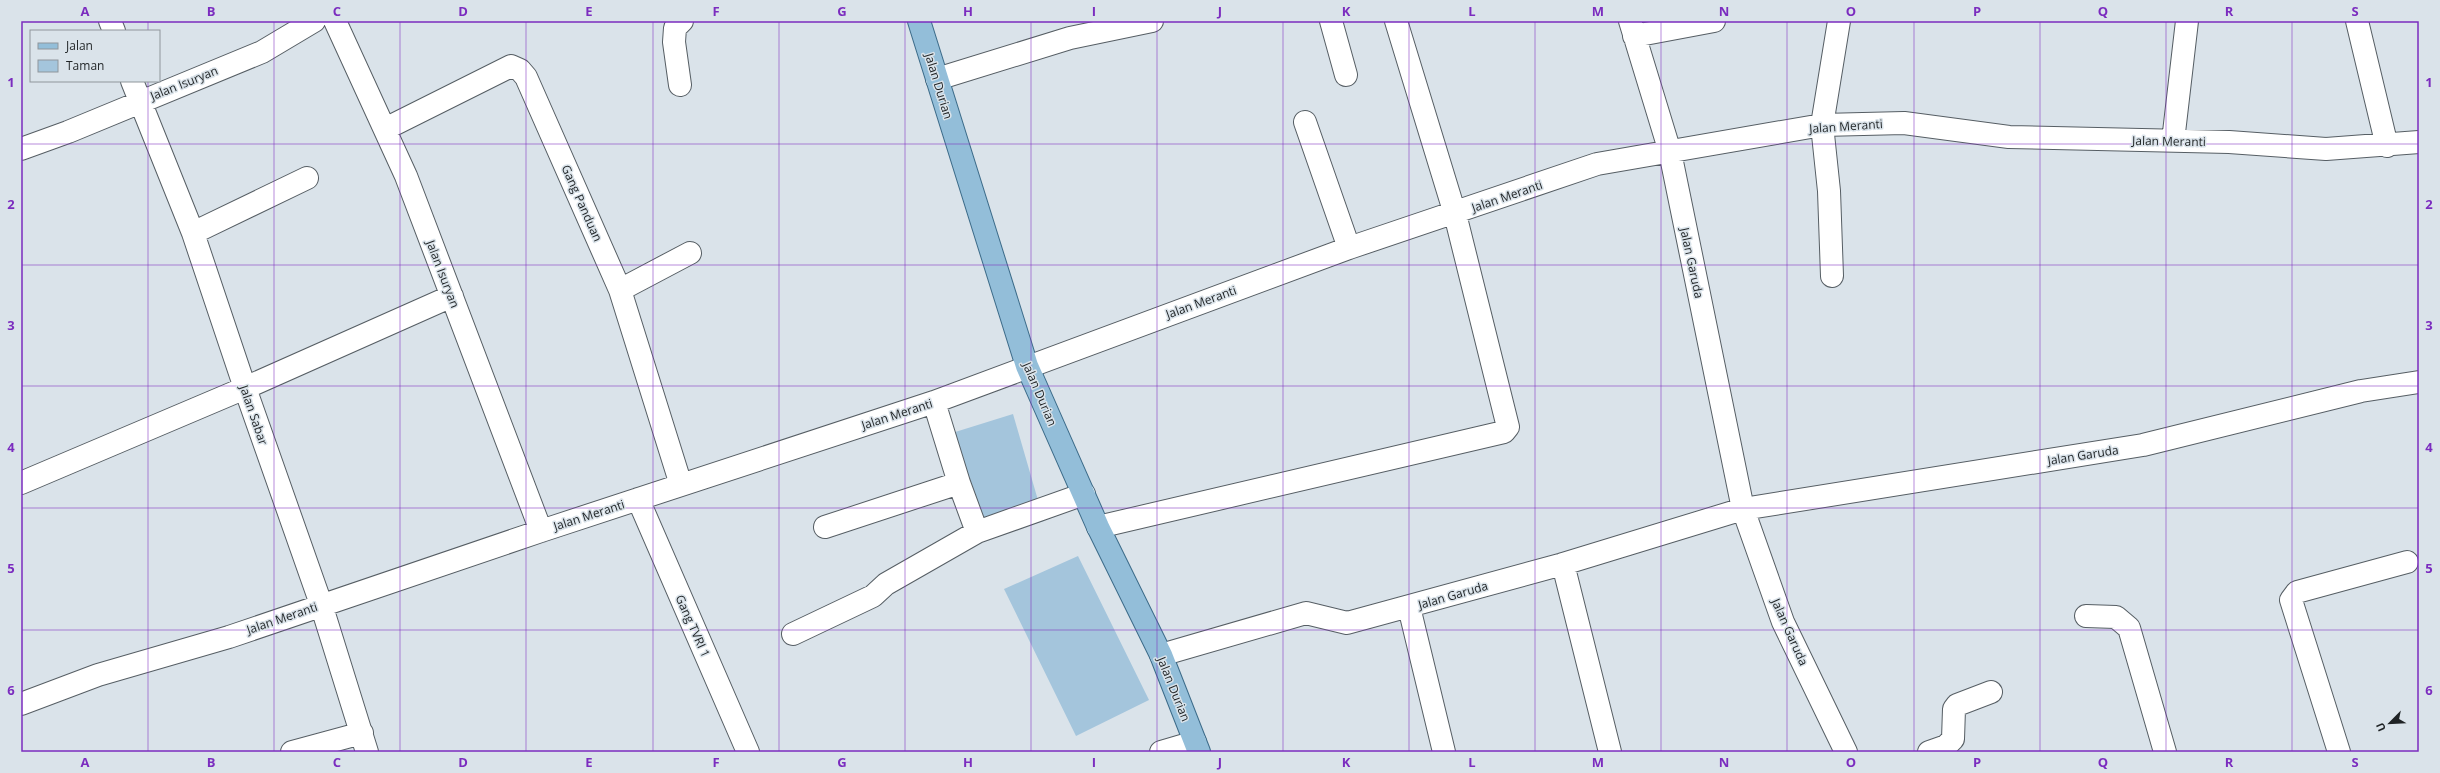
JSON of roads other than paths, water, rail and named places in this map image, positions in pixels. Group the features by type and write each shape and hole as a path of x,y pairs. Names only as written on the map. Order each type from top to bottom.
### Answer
{"main road":[{"name":"Jalan Durian","path":"919,21 1027,366 1098,527 1161,655 1197,747"}],"street":[{"name":"Jalan Isuryan","path":"21,149 68,132 262,52 314,21"},
{"name":"Jalan Isuryan","path":"335,21 406,176 541,531"},
{"path":"680,85 674,42 675,28 682,21"},
{"path":"936,79 1068,30 1152,21"},
{"path":"1331,21 1346,75"},
{"path":"1098,527 1504,432 1508,427 1455,214 1396,21"},
{"path":"1632,29 1714,21"},
{"path":"1832,276 1829,191 1822,125 1840,21"},
{"path":"2173,141 2187,21"},
{"path":"2357,21 2386,146"},
{"name":"Jalan Garuda","path":"1632,29 1670,152 1743,509 1783,622 1846,752"},
{"name":"Gang Panduan","path":"385,129 511,66 520,70 526,77 620,290 681,485"},
{"name":"Jalan Sabar","path":"132,82 139,102 193,233 245,388 321,604 364,743"},
{"path":"1305,122 1348,248"},
{"name":"Jalan Meranti","path":"21,704 98,675 229,637 321,604 934,402 1027,366 1348,248 1455,214 1597,164 1822,125 1904,122 2009,137 2229,142 2326,149 2386,146 2419,142"},
{"path":"193,233 307,178"},
{"path":"620,290 690,253"},
{"path":"21,483 245,388 452,296"},
{"name":"Jalan Garuda","path":"1161,655 1306,613 1347,623 1563,564 1743,509 2143,445 2361,391 2419,382"},
{"path":"934,402 959,483 977,532"},
{"path":"825,527 959,483"},
{"path":"793,634 873,596 886,584 977,532 1084,494"},
{"name":"Gang TVRI 1","path":"638,499 748,752"},
{"path":"2339,752 2291,600 2297,592 2407,562"},
{"path":"1563,564 1610,752"},
{"path":"1409,607 1444,752"},
{"path":"2086,616 2116,617 2122,620 2129,628 2165,752"},
{"path":"1929,752 1946,746 1953,739 1952,714 1957,705 1991,692"},
{"path":"292,752 364,743"},
{"path":"1161,752 1197,747"}]}
